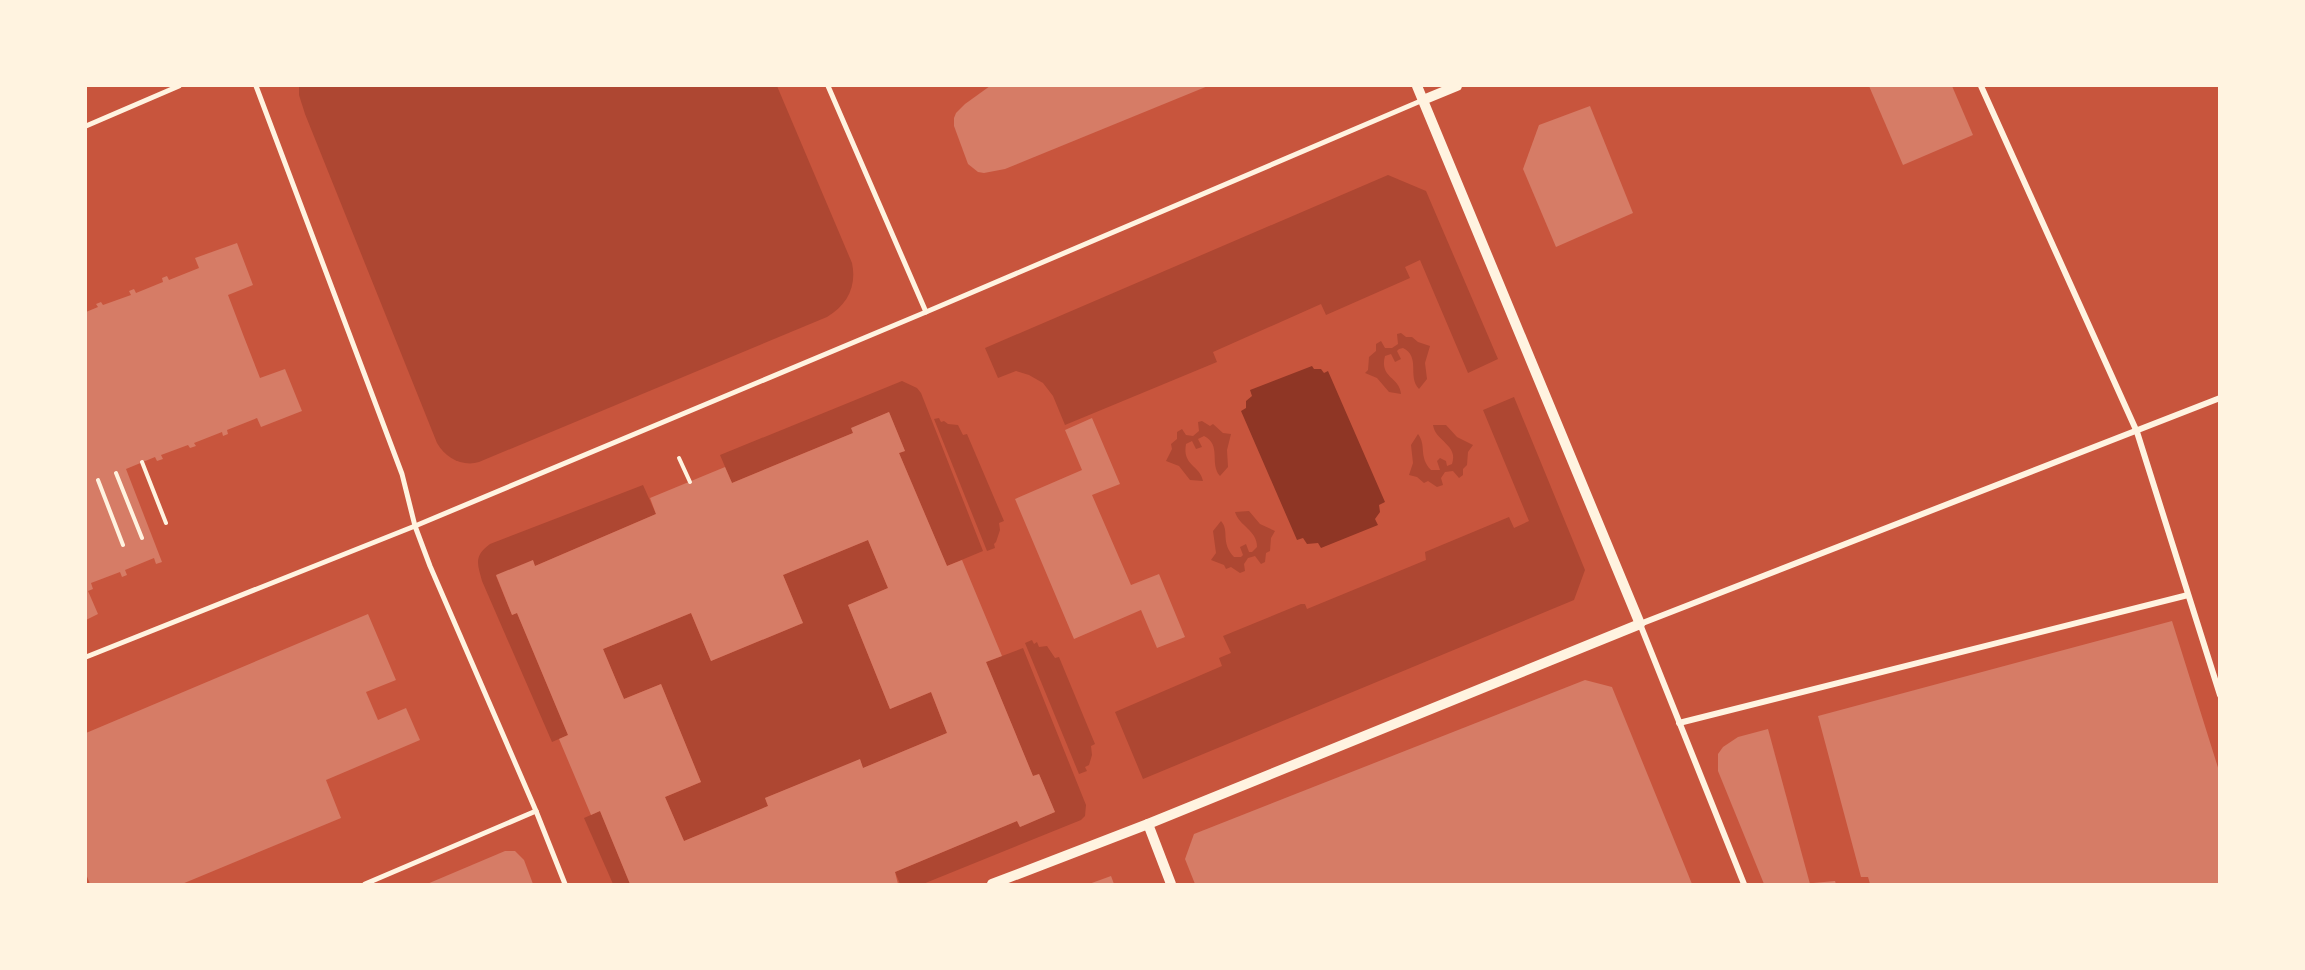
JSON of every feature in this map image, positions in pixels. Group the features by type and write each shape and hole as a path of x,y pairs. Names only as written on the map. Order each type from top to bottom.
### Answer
{"street":[{"path":"86,126 179,86"},
{"path":"256,86 402,474 415,526 430,566 536,811 565,885"},
{"path":"828,86 926,312"},
{"path":"1417,86 1640,624 1744,885"},
{"path":"86,657 415,526 1457,86"},
{"path":"1981,86 2137,432 2220,695"},
{"path":"992,885 1640,624 2220,398"},
{"path":"1679,723 2188,595"},
{"path":"364,885 536,811"},
{"path":"1148,824 1171,885"}],"path":[{"path":"679,458 690,482"},
{"path":"142,462 166,523"},
{"path":"116,473 142,538"},
{"path":"98,480 123,545"}],"shaded area":[{"path":"299,86 777,86 852,263 852,287 840,307 827,317 479,462 467,463 455,460 437,443 305,114 299,95"},
{"path":"1388,175 1426,191 1498,359 1468,373 1420,260 1405,267 1410,278 1326,315 1321,304 1213,352 1217,362 1065,425 1053,396 1043,383 1016,371 998,378 985,348"},
{"path":"1401,333 1430,346 1425,363 1427,379 1419,389 1414,378 1413,362 1408,352 1403,348 1399,349 1397,351 1401,359 1395,362 1391,354 1385,356 1385,369 1400,388 1401,394 1389,392 1377,378 1365,373 1368,370 1369,357 1376,351 1376,344 1381,341 1385,348 1392,348 1398,344 1397,334"},
{"path":"1312,366 1314,369 1321,369 1324,373 1328,371 1385,502 1379,505 1380,512 1375,519 1378,525 1321,548 1318,543 1307,544 1303,538 1297,540 1241,411 1246,408 1246,401 1252,396 1250,390"},
{"path":"902,381 917,388 921,393 983,551 947,566 899,453 905,451 889,412 852,428 853,433 732,483 720,455"},
{"path":"1514,397 1585,570 1574,600 1143,779 1115,712 1222,666 1219,658 1231,653 1223,636 1301,604 1305,604 1307,609 1426,560 1425,552 1509,517 1514,528 1529,521 1483,410"},
{"path":"939,418 941,422 958,425 963,435 967,434 1004,521 999,523 1000,530 994,544 995,548 987,551 934,419"},
{"path":"1202,421 1210,426 1213,424 1223,433 1231,434 1227,450 1228,467 1220,476 1215,466 1213,444 1204,436 1198,439 1202,447 1196,449 1192,441 1186,444 1187,457 1203,481 1190,480 1179,466 1166,461 1172,449 1171,444 1177,439 1177,432 1182,429 1186,435 1193,436 1199,431 1198,422"},
{"path":"1433,425 1446,425 1457,437 1473,445 1468,452 1463,475 1459,478 1453,471 1445,472 1441,478 1443,485 1437,487 1428,481 1424,483 1417,477 1409,475 1413,463 1411,445 1418,434 1421,438 1425,460 1431,470 1440,470 1437,461 1440,458 1446,461 1447,466 1452,464 1452,452"},
{"path":"643,485 656,514 535,566 533,561 496,576 512,615 517,613 568,735 552,742 482,581 478,565 479,556 490,544"},
{"path":"1249,511 1260,524 1275,531 1271,538 1270,551 1266,553 1265,562 1261,564 1255,556 1248,558 1244,564 1245,571 1240,573 1231,567 1226,569 1224,565 1211,560 1216,553 1213,531 1221,521 1225,529 1227,546 1234,557 1243,555 1240,547 1246,544 1249,552 1252,552 1257,547 1254,536 1235,512"},
{"path":"868,540 888,588 848,605 890,709 931,692 947,733 863,768 860,760 765,798 768,806 684,841 665,797 701,782 661,684 624,699 603,649 691,613 711,661 803,623 783,575"},
{"path":"1032,640 1034,644 1037,642 1039,647 1047,646 1055,658 1059,657 1095,744 1091,746 1092,755 1089,765 1085,767 1087,771 1079,774 1025,643"},
{"path":"1023,648 1086,805 1085,816 1081,820 923,884 900,884 895,872 1017,821 1020,827 1055,812 1039,774 1033,776 986,662"},
{"path":"600,811 630,884 613,884 584,818"}],"building":[{"path":"990,86 1208,86 1005,169 984,173 978,172 968,164 954,126 954,118 965,104"},
{"path":"1869,86 1952,86 1973,135 1903,165"},
{"path":"1590,106 1633,213 1556,247 1523,169 1539,125"},
{"path":"237,243 253,285 228,295 244,337 260,378 285,369 302,411 261,427 257,418 227,430 228,434 223,436 222,432 194,443 196,446 190,448 188,445 161,455 163,459 157,461 155,457 126,469 162,562 156,564 154,558 125,570 127,575 122,577 120,572 91,583 93,589 88,591 98,614 86,620 86,312 98,307 96,304 101,302 103,305 131,295 129,291 134,289 136,293 163,282 162,278 167,276 169,280 199,268 195,258"},
{"path":"889,412 905,451 899,453 947,566 962,560 1002,656 986,662 1033,776 1039,774 1055,812 1020,827 1017,821 895,872 898,884 630,884 600,811 591,815 559,739 568,735 517,613 512,615 496,575 533,560 535,566 656,514 650,498 725,467 732,483 853,433 851,428","holes":["868,540 888,588 848,605 890,709 931,692 947,733 863,768 860,759 765,798 768,806 684,841 665,797 701,782 661,684 624,699 603,649 691,613 711,661 803,623 783,575"]},
{"path":"1092,418 1120,484 1092,495 1131,585 1159,574 1185,637 1157,648 1141,610 1074,639 1015,499 1082,470 1065,430"},
{"path":"368,614 396,680 366,692 378,720 406,708 420,740 326,780 341,818 182,884 90,884 86,874 86,733"},
{"path":"2172,621 2220,774 2220,884 1870,884 1868,877 1861,877 1818,716"},
{"path":"1585,680 1612,687 1692,884 1195,884 1185,859 1194,834"},
{"path":"1768,729 1810,884 1764,884 1718,771 1718,754 1723,747 1738,737"},
{"path":"505,851 515,851 524,860 533,884 427,884"},
{"path":"1111,876 1114,884 1089,884"},
{"path":"1835,881 1836,884 1813,884 1813,883"}]}
